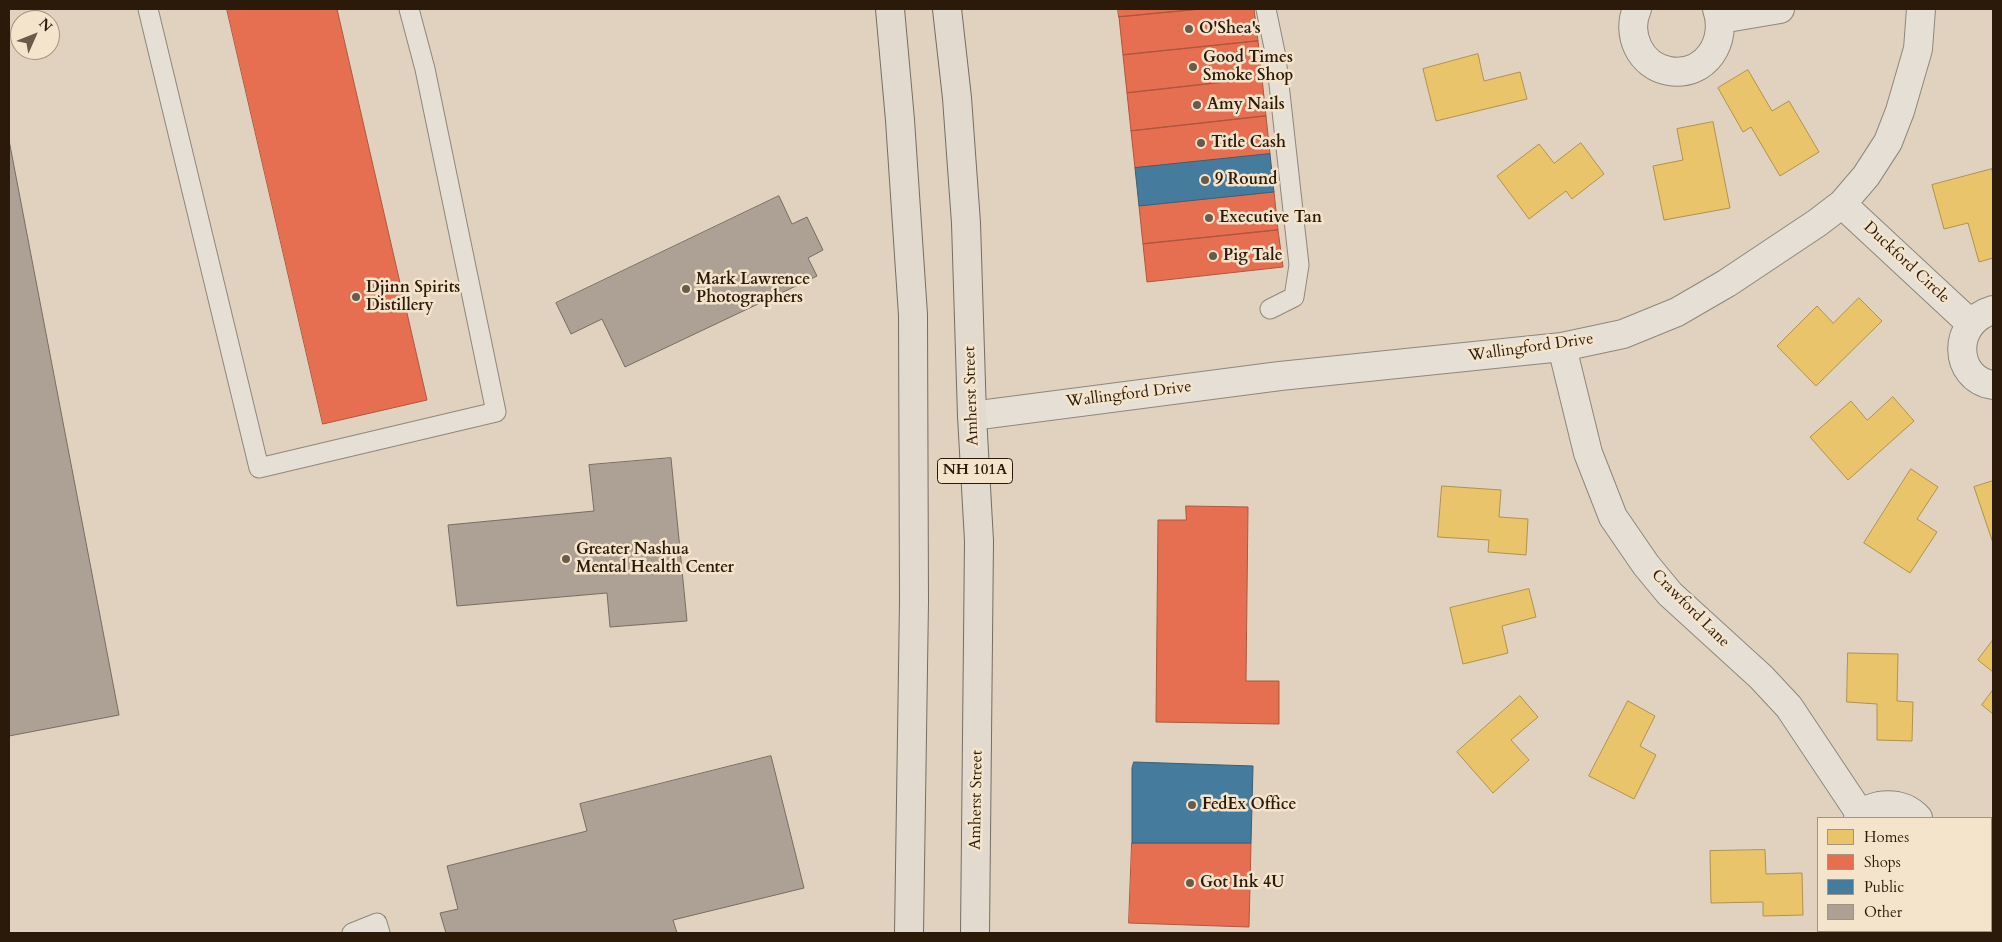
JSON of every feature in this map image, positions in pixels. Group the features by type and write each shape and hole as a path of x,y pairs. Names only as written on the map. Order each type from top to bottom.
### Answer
{"highway":[{"name":"NH 101A","path":"890,9 901,130 913,315 914,612 909,933"},
{"name":"Amherst Street","path":"947,9 957,98 966,222 972,416 979,541 975,933"}],"street":[{"path":"1637,9 1632,31 1636,45 1644,57 1668,71 1682,71 1696,67 1708,59 1716,47 1721,34 1719,14 1780,9"},
{"name":"Wallingford Drive","path":"972,416 1280,376 1562,347 1623,334 1677,312 1818,224 1842,204 1866,176 1888,142 1900,111 1918,49 1921,9"},
{"name":"Duckford Circle","path":"1842,204 1970,323"},
{"path":"1993,310 1980,315 1970,323 1964,334 1962,346 1963,358 1969,370 1978,379 1993,385"},
{"name":"Crawford Lane","path":"1562,347 1588,453 1613,517 1646,565 1670,594 1761,677 1789,707 1859,816 1873,807 1887,805 1902,807 1917,817"}],"lane":[{"path":"148,9 259,468 496,412 427,79 409,9"},
{"path":"1266,9 1276,57 1298,265 1294,297 1270,309"},
{"path":"352,933 377,923 380,933"}],"building: Homes":[{"path":"1478,54 1484,81 1520,72 1527,99 1436,121 1423,69"},
{"path":"1748,70 1772,111 1789,101 1819,152 1780,176 1751,127 1743,132 1718,88"},
{"path":"1713,122 1730,208 1664,220 1653,166 1683,160 1677,129"},
{"path":"1581,143 1604,174 1572,199 1566,191 1529,219 1497,176 1539,144 1554,163"},
{"path":"1992,169 1993,258 1979,262 1968,223 1944,229 1932,185"},
{"path":"1859,298 1882,321 1816,386 1777,346 1817,306 1833,323"},
{"path":"1893,397 1914,421 1848,480 1810,437 1851,401 1867,420"},
{"path":"1911,469 1938,487 1917,519 1937,532 1910,573 1864,543"},
{"path":"1993,481 1993,543 1974,487"},
{"path":"1442,486 1501,490 1499,517 1528,519 1526,555 1488,552 1489,540 1438,537"},
{"path":"1529,589 1536,617 1502,626 1508,653 1463,664 1450,608"},
{"path":"1993,640 1993,672 1978,660"},
{"path":"1848,653 1898,654 1897,701 1913,702 1912,741 1877,740 1877,704 1847,702"},
{"path":"1993,690 1993,714 1982,705"},
{"path":"1520,696 1538,717 1511,740 1529,760 1493,793 1457,752"},
{"path":"1628,701 1655,716 1640,746 1656,755 1634,799 1589,776"},
{"path":"1765,850 1766,874 1802,873 1803,915 1763,916 1763,902 1711,903 1710,851"},
{"path":"1964,932 1964,933 1940,933"}],"building: Shops":[{"path":"227,9 337,9 427,400 323,424"},
{"path":"1118,9 1201,9 1119,17"},
{"name":"O'Shea's","path":"1201,9 1254,9 1258,41 1123,55 1119,17"},
{"name":"Good Times Smoke Shop","path":"1258,41 1262,78 1127,93 1123,55"},
{"name":"Amy Nails","path":"1262,78 1266,116 1131,131 1127,93"},
{"name":"Title Cash","path":"1266,116 1270,154 1135,168 1131,131"},
{"name":"Executive Tan","path":"1274,192 1278,230 1143,244 1139,206"},
{"name":"Pig Tale","path":"1278,230 1283,267 1147,282 1143,244"},
{"path":"1186,506 1248,507 1246,681 1279,681 1279,724 1156,722 1158,520 1186,520"},
{"name":"Got Ink 4U","path":"1132,843 1251,843 1249,927 1129,923"}],"building: Public":[{"name":"9 Round","path":"1270,154 1274,192 1139,206 1135,168"},
{"name":"FedEx Office","path":"1134,762 1253,766 1251,843 1132,843 1132,768"}],"building: Other":[{"path":"9,140 119,715 9,736"},
{"name":"Mark Lawrence Photographers","path":"779,196 792,224 807,217 823,250 808,258 817,276 625,367 602,319 571,334 556,303"},
{"name":"Greater Nashua Mental Health Center","path":"671,458 687,621 610,627 607,593 457,606 448,525 594,511 589,465"},
{"path":"771,756 804,888 673,920 677,933 446,933 440,913 458,909 447,866 587,831 580,804"}],"place":[{"name":"O'Shea's","path":"1189,29"},
{"name":"Good Times Smoke Shop","path":"1193,67"},
{"name":"Amy Nails","path":"1197,105"},
{"name":"Title Cash","path":"1201,143"},
{"name":"9 Round","path":"1205,180"},
{"name":"Executive Tan","path":"1209,218"},
{"name":"Pig Tale","path":"1213,256"},
{"name":"Mark Lawrence Photographers","path":"686,289"},
{"name":"Djinn Spirits Distillery","path":"356,297"},
{"name":"Greater Nashua Mental Health Center","path":"566,559"},
{"name":"FedEx Office","path":"1192,805"},
{"name":"Got Ink 4U","path":"1190,883"}]}
